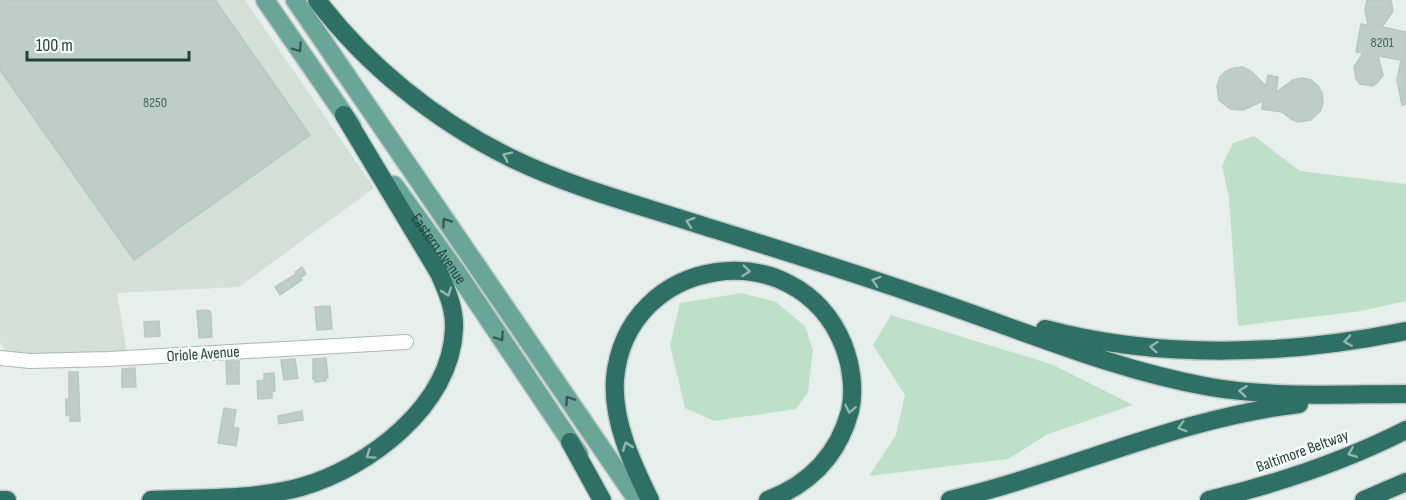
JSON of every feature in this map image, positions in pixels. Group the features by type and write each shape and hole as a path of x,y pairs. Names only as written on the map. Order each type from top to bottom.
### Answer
{"highway":[{"path":"317,0 353,42 409,93 466,134 511,158 594,191 916,294 1064,347 1178,381 1261,394 1406,396"},
{"path":"151,500 269,494 300,488 328,478 360,462 383,446 421,408 436,386 446,366 452,346 454,320 447,292 439,273 344,115"},
{"path":"650,500 637,473 619,420 615,398 615,379 622,348 634,324 652,301 685,280 724,270 742,270 778,278 814,300 838,332 846,351 850,370 851,408 846,427 837,446 811,477 792,490 768,500"},
{"path":"916,294 1060,333 1127,344 1184,349 1235,350 1317,346 1406,331"},
{"path":"950,500 1150,436 1211,419 1266,408 1406,396"},
{"name":"Baltimore Beltway","path":"1209,500 1294,475 1406,430"},
{"path":"570,442 602,500"},
{"path":"1364,500 1406,482"},
{"path":"0,500 7,500"}],"main road":[{"name":"Eastern Avenue","path":"265,0 456,271 611,500"},
{"path":"281,0 344,87 373,114"},
{"name":"Eastern Avenue","path":"295,0 637,500"}],"street":[{"name":"Oriole Avenue","path":"0,358 30,361 109,359 405,342"}],"shaded area":[{"path":"0,0 245,0 374,188 239,287 117,293 127,354 37,357 8,354 0,343"}],"green space":[{"path":"1254,136 1300,171 1406,184 1406,301 1361,311 1238,326 1229,198 1222,166 1233,143"},
{"path":"742,293 776,302 805,326 813,350 808,392 796,409 714,421 685,408 670,345 680,303"},
{"path":"891,315 1051,364 1133,405 1048,434 1008,459 869,476 896,435 905,395 873,345"}],"building":[{"path":"0,0 215,0 310,135 134,260 0,70"},
{"path":"1367,0 1391,0 1393,11 1382,27 1406,32 1406,104 1402,105 1397,80 1401,60 1378,56 1383,75 1373,86 1360,84 1356,79 1354,67 1363,53 1356,52 1361,24 1368,25 1365,10"},
{"path":"1243,67 1252,72 1266,86 1268,75 1278,77 1276,92 1293,80 1302,78 1311,80 1322,93 1321,110 1311,120 1298,122 1282,112 1262,109 1263,101 1243,110 1230,109 1219,100 1217,86 1220,77 1226,71"},
{"path":"302,267 306,274 300,278 302,280 280,295 275,287 296,274 295,272"},
{"path":"330,306 332,329 317,330 315,307"},
{"path":"197,311 210,311 211,315 212,337 199,338"},
{"path":"159,321 160,336 145,337 144,322"},
{"path":"326,358 328,378 326,381 315,382 313,359"},
{"path":"295,359 298,378 284,380 281,360"},
{"path":"226,361 239,361 239,384 227,384"},
{"path":"135,368 136,387 122,387 122,369"},
{"path":"69,372 78,372 80,421 70,421 70,415 66,415 66,399 69,400"},
{"path":"274,373 275,391 272,391 272,398 258,399 257,381 264,380 264,374"},
{"path":"224,408 236,410 233,427 239,428 236,446 218,443"},
{"path":"302,411 303,420 279,424 278,416"}]}
